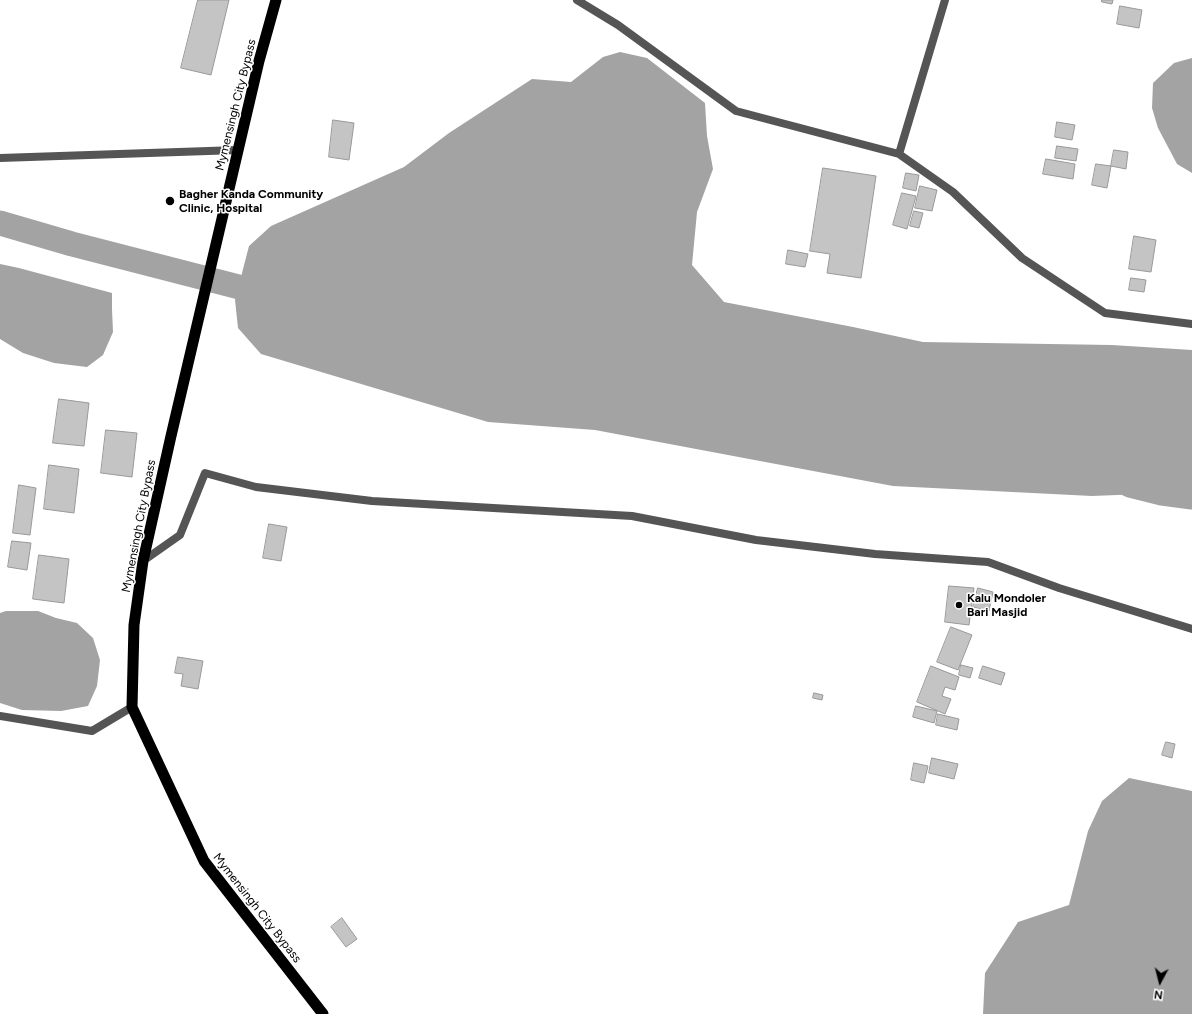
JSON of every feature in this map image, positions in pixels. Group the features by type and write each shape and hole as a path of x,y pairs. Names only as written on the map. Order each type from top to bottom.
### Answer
{"highway":[{"name":"Mymensingh City Bypass","path":"276,0 259,61 143,561 134,625 132,707 204,861 322,1014"}],"street":[{"path":"577,0 618,25 736,111 900,154 953,192 1022,258 1105,313 1192,324"},
{"path":"900,154 945,0"},
{"path":"0,158 238,150"},
{"path":"143,561 180,535 205,473 256,487 372,501 632,516 756,540 874,554 988,562 1059,588 1192,629"},
{"path":"0,716 92,731 132,707"}],"shaded area":[{"path":"620,52 647,58 705,103 707,136 713,169 697,212 692,265 724,302 923,342 1112,345 1192,350 1192,492 1092,496 893,486 595,430 488,422 261,354 238,328 235,300 249,246 271,226 404,167 449,133 532,79 571,82 603,57"},
{"path":"1192,58 1192,173 1177,164 1158,128 1152,108 1153,83 1174,63"},
{"path":"0,264 112,293 113,332 103,355 87,367 54,363 23,353 0,339"},
{"path":"6,611 38,611 56,618 77,623 93,638 100,660 97,686 88,706 61,711 22,710 0,703 0,613"},
{"path":"1129,778 1192,791 1192,1014 983,1014 985,973 1018,922 1069,905 1088,831 1102,801"}],"building":[{"path":"198,0 229,0 211,75 181,68"},
{"path":"1102,0 1113,0 1112,4 1102,2"},
{"path":"1120,6 1142,10 1139,28 1117,24"},
{"path":"333,120 354,123 349,160 329,157"},
{"path":"1057,122 1075,125 1072,140 1055,137"},
{"path":"1057,146 1078,149 1076,161 1055,158"},
{"path":"1114,150 1128,152 1126,169 1111,166"},
{"path":"1046,159 1075,164 1073,179 1043,174"},
{"path":"1096,164 1111,166 1107,188 1092,185"},
{"path":"823,168 876,176 861,278 827,273 830,254 810,251"},
{"path":"906,173 919,175 916,191 903,188"},
{"path":"920,186 937,190 932,211 915,208"},
{"path":"902,193 916,196 907,229 893,225"},
{"path":"914,211 923,213 919,228 910,226"},
{"path":"1134,236 1156,240 1151,272 1129,269"},
{"path":"788,250 808,254 805,267 786,264"},
{"path":"1131,278 1146,280 1144,292 1129,290"},
{"path":"59,399 89,403 84,446 53,443"},
{"path":"106,430 137,433 132,477 101,473"},
{"path":"49,465 79,469 74,513 44,509"},
{"path":"19,485 36,488 30,535 13,533"},
{"path":"269,524 287,527 281,561 263,558"},
{"path":"12,541 31,543 27,570 8,567"},
{"path":"39,555 69,559 64,603 33,599"},
{"name":"Kalu Mondoler Bari Masjid","path":"949,586 974,588 969,625 945,622"},
{"path":"978,588 993,592 989,611 973,607"},
{"path":"951,627 972,635 958,670 937,662"},
{"path":"178,657 203,661 198,689 181,686 183,674 175,673"},
{"path":"961,665 973,668 970,678 959,675"},
{"path":"931,666 959,677 955,690 945,687 942,696 951,699 945,714 917,702"},
{"path":"983,666 1005,673 1001,685 979,678"},
{"path":"814,693 823,695 822,700 813,698"},
{"path":"916,706 937,711 934,723 913,717"},
{"path":"938,714 959,719 957,730 936,725"},
{"path":"1166,742 1175,744 1172,758 1162,755"},
{"path":"932,758 958,764 954,779 929,773"},
{"path":"914,763 928,766 924,783 911,780"},
{"path":"342,918 357,939 346,947 331,927"}],"waterway":[{"path":"0,223 72,244 270,295"},
{"path":"1130,485 1162,493 1192,497"}],"place":[{"name":"Bagher Kanda Community Clinic, Hospital","path":"170,201"},
{"name":"Kalu Mondoler Bari Masjid","path":"959,605"}]}
